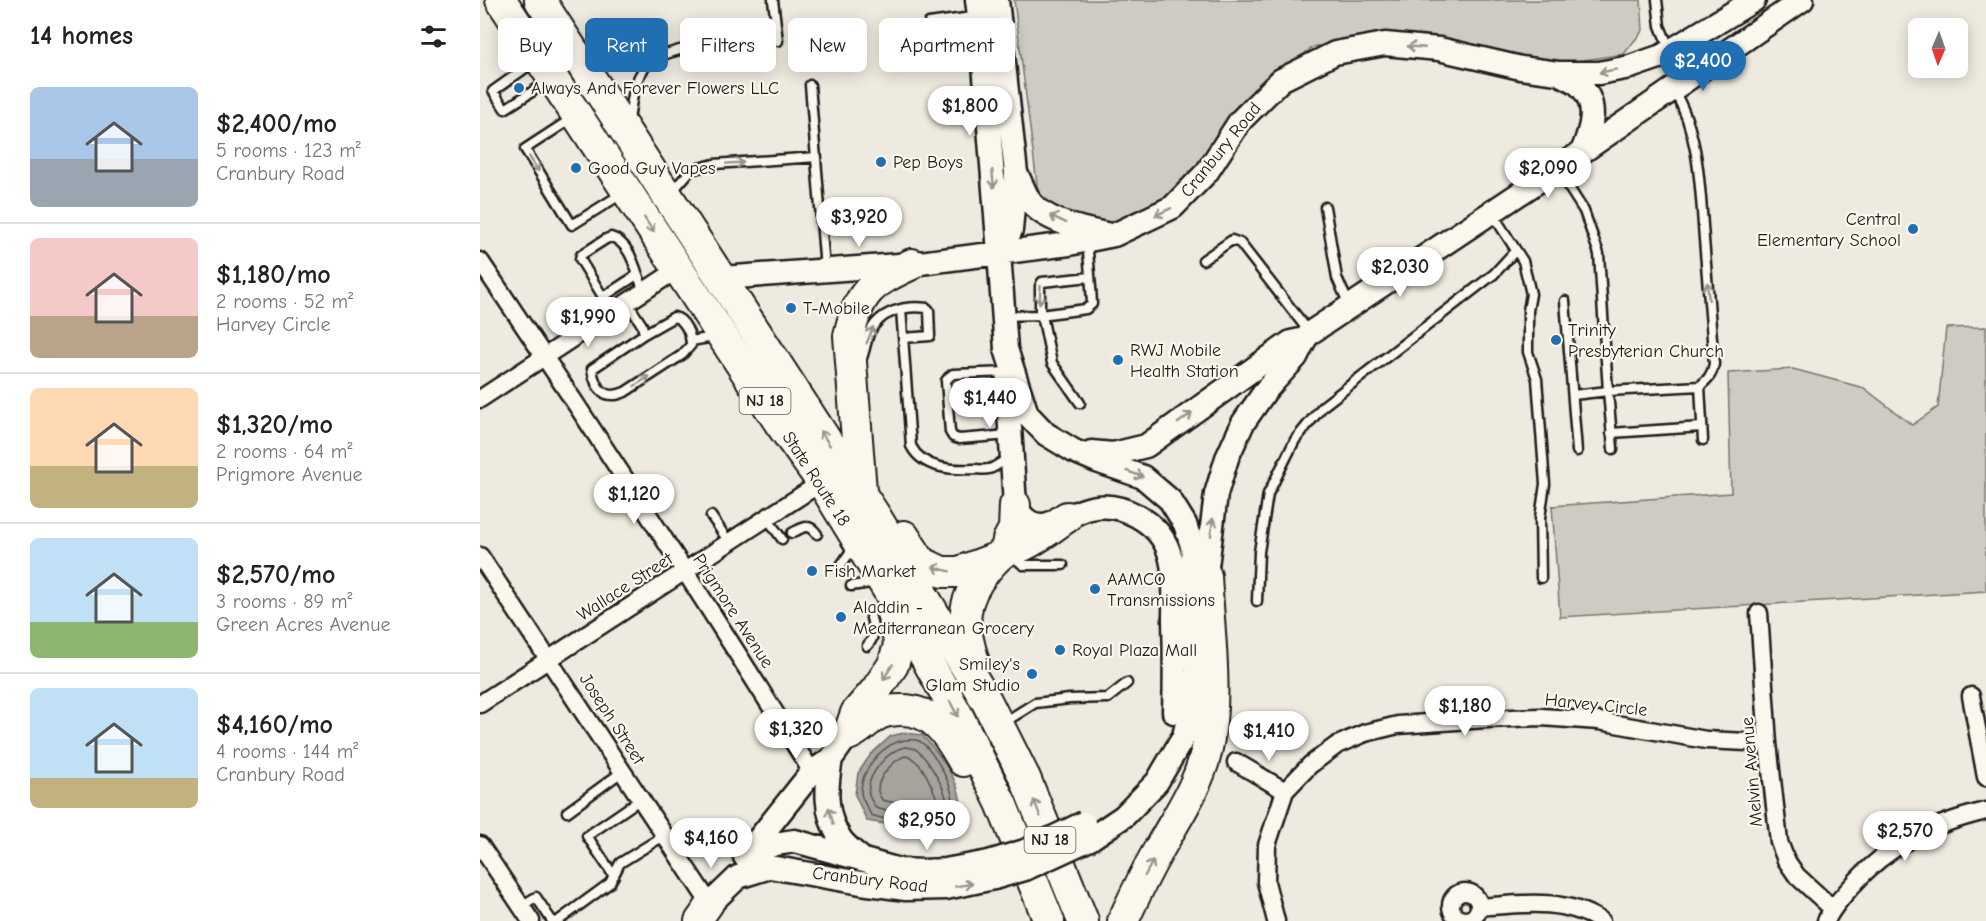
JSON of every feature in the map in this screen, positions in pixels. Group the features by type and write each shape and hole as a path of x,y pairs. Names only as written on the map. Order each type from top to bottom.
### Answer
{"highway":[{"name":"State Route 18","path":"501,0 513,18"},
{"name":"State Route 18","path":"540,0 868,505 992,714 1025,778 1083,921"},
{"name":"State Route 18","path":"549,72 779,422 822,482 887,588 957,714 1001,803 1049,921"},
{"path":"912,264 882,278 864,294 854,313 849,336 868,505 898,528 921,562 942,572 959,572 1020,548 1067,517"},
{"path":"992,714 966,637 964,618 967,603 976,582 1001,554 1014,529 1004,482"},
{"path":"1123,921 1146,872 1195,785 1206,754 1211,727 1212,668 1206,576"},
{"path":"840,747 856,713 893,665 898,645 897,628 891,614 887,588"},
{"path":"840,747 867,722 883,712 909,710 921,713 933,720 949,735 972,778 1001,803"}],"main road":[{"path":"997,0 1016,173 1011,230 999,253"},
{"name":"Cranbury Road","path":"745,857 775,844 795,841 900,870 1024,869 1060,854 1087,831 1108,809 1144,779 1166,740 1184,669 1194,574 1192,546 1185,524 1170,500 1143,477 1074,451 1046,434 1027,414 1010,372 1006,349 999,253 1114,235 1173,207 1208,172 1240,121 1281,80 1335,53 1385,44 1439,49 1521,68 1558,73 1599,73 1630,67 1662,56 1754,0"},
{"name":"Cranbury Road","path":"1087,831 1124,816 1157,782 1184,736 1195,690 1216,494 1227,458 1243,423 1266,390 1296,357 1308,336 1582,152 1802,0"},
{"path":"978,8 999,253"},
{"path":"1558,73 1578,83 1588,95 1593,111 1589,134 1582,152"},
{"path":"1016,173 1033,204 1055,219 1084,230 1114,235"},
{"path":"722,278 912,264 999,253"},
{"path":"1074,451 1113,454 1146,446 1291,342 1308,336"},
{"path":"1010,372 1012,445 1004,482 1023,518 1043,525 1092,507 1115,508 1139,517 1154,528 1169,550 1174,581 1174,712"},
{"path":"840,747 828,776 827,796 832,822 842,840 864,861"},
{"name":"Cranbury Road","path":"704,913 812,772 840,747"},
{"path":"794,795 792,820 795,841 814,864 834,878"},
{"name":"Cranbury Road","path":"704,913 738,877 770,867 872,884 925,889 946,888 992,870"}],"street":[{"name":"Prigmore Avenue","path":"480,261 685,571 812,772"},
{"path":"480,399 678,269"},
{"name":"Wallace Street","path":"480,704 822,482"},
{"name":"Joseph Street","path":"480,556 665,835 704,913"},
{"name":"Melvin Avenue","path":"1759,613 1768,743 1779,842 1786,860 1829,915"},
{"path":"1971,696 1986,777"},
{"name":"Harvey Circle","path":"1275,921 1266,882 1267,845 1285,791 1299,775 1337,745 1365,733 1398,725 1541,717 1599,721 1706,740 1768,743"},
{"path":"1236,762 1285,791"},
{"path":"1829,915 1859,878 1887,852 1931,827 1986,811"},
{"path":"480,845 531,921"},
{"path":"1479,907 1555,904 1578,909 1601,921"}],"lane":[{"path":"774,0 778,41"},
{"path":"1657,0 1660,26 1670,50"},
{"path":"945,18 978,8"},
{"path":"628,134 635,83 640,72 660,55 680,50"},
{"path":"546,68 505,109 493,91 546,68"},
{"path":"810,85 825,270"},
{"path":"1573,395 1700,386 1709,379 1713,372 1696,157 1689,125 1673,89"},
{"path":"577,116 525,149 572,225 626,191"},
{"path":"668,196 692,170 714,164 817,158"},
{"path":"1557,169 1584,211 1599,254 1612,449"},
{"path":"1325,207 1337,278 1350,307"},
{"path":"1492,212 1523,261 1530,294 1528,352 1537,379 1545,484 1540,518 1541,578"},
{"path":"612,312 579,259 581,255 606,238 611,237 622,242 644,291"},
{"path":"1203,260 1232,240 1240,243 1308,336"},
{"path":"1004,316 1040,315 1086,309 1092,304 1087,241"},
{"path":"1257,601 1259,552 1268,494 1295,440 1323,406 1386,355 1494,274 1516,250"},
{"path":"603,297 637,275"},
{"path":"1080,403 1052,363 1040,315 1042,282 1090,277"},
{"path":"1565,301 1577,451"},
{"path":"627,302 642,325 644,334"},
{"path":"852,373 863,356 874,325 881,317 901,309 924,307 929,310 930,336 903,338"},
{"path":"901,309 911,447 915,454 928,463 944,469 1004,482"},
{"path":"674,317 679,318 689,334 691,345 689,350 682,355 625,392 611,396 602,392 592,369 644,334 674,317"},
{"path":"691,340 714,337 725,339"},
{"path":"1010,372 953,374 946,381 950,432 953,437 1012,445"},
{"path":"1700,386 1703,440"},
{"path":"1611,433 1702,428"},
{"path":"711,516 729,542"},
{"path":"767,518 782,539"},
{"path":"792,533 805,526 810,527 817,534"},
{"path":"839,567 857,542"},
{"path":"1001,554 1023,565 1063,565"},
{"path":"851,586 887,588"},
{"path":"867,646 874,631 871,618"},
{"path":"992,714 1035,703 1108,698 1127,683"},
{"path":"567,812 623,771"},
{"path":"614,876 587,836 641,799"},
{"path":"558,921 605,888 620,863 665,835"},
{"path":"521,906 536,897 552,921"}],"shaded area":[{"path":"1014,0 1641,0 1643,30 1624,54 1571,62 1514,56 1436,36 1385,33 1313,47 1237,106 1197,169 1164,202 1112,228 1064,214 1038,192"},
{"path":"1986,327 1986,591 1560,617 1552,506 1731,493 1728,373 1793,369 1864,388 1912,425 1938,407 1946,328"}],"water":[{"path":"904,733 922,735 949,770 960,801 959,812 952,822 920,827 867,821 855,795 858,773 871,754 891,736"}],"place":[{"name":"Always And Forever Flowers LLC","path":"519,88"},
{"name":"Pep Boys","path":"881,162"},
{"name":"Good Guy Vapes","path":"576,168"},
{"name":"Central Elementary School","path":"1913,229"},
{"name":"T-Mobile","path":"791,308"},
{"name":"Trinity Presbyterian Church","path":"1556,340"},
{"name":"RWJ Mobile Health Station","path":"1118,360"},
{"name":"Fish Market","path":"812,571"},
{"name":"AAMCO Transmissions","path":"1095,589"},
{"name":"Aladdin - Mediterranean Grocery","path":"841,617"},
{"name":"Royal Plaza Mall","path":"1060,650"},
{"name":"Smiley's Glam Studio","path":"1032,674"}]}
